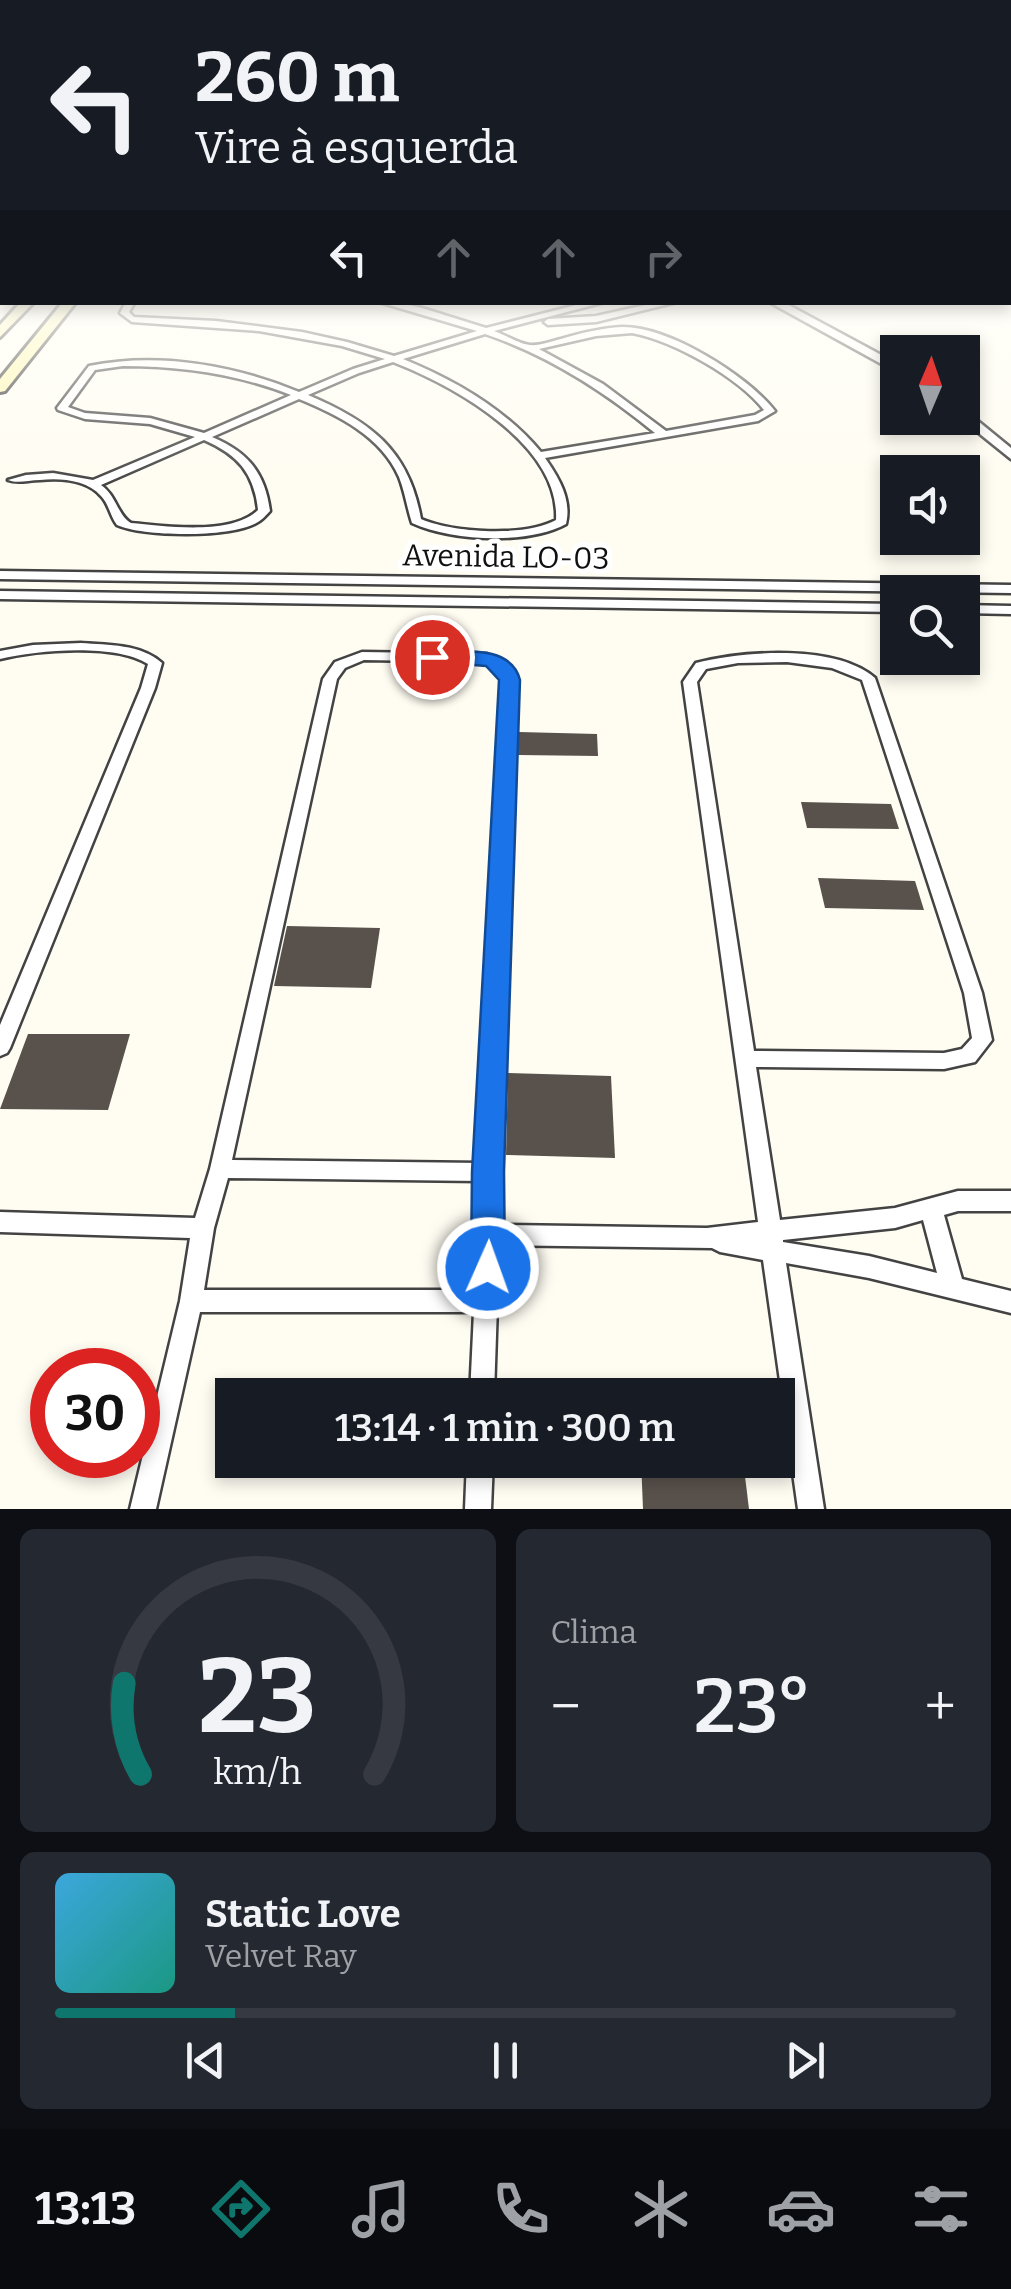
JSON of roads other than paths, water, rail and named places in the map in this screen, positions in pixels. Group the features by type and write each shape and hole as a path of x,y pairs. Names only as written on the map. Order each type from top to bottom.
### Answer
{"main road":[{"path":"0,388 35,345"}],"street":[{"path":"14,480 49,476 90,485 108,498 117,520 126,526 232,528 256,521 264,511 265,501 253,472 231,452 202,436 152,421 72,414 62,406 92,368 124,363 194,369 254,380 298,394 352,420 384,446 408,480 416,521 426,527 538,532 558,526 563,508 539,456 498,414 470,394 392,359 346,345"},
{"path":"90,485 298,394 440,345"},
{"path":"527,345 600,383 663,434"},
{"path":"534,348 546,345"},
{"path":"539,456 760,418 769,409 712,366 672,345"},
{"path":"854,345 880,359"},
{"path":"980,427 1011,456"},
{"path":"991,436 1011,447"},
{"name":"Avenida LO-03","path":"0,575 1011,590"},
{"name":"Avenida LO-03","path":"0,595 880,608"},
{"path":"980,609 1011,610"},
{"path":"0,656 28,649 128,650 147,654 155,663 0,1048"},
{"path":"143,1509 191,1301 203,1228 220,1169 330,678 340,665 362,656 467,657 498,662 510,680 483,1378"},
{"path":"747,1058 944,1061 968,1056 982,1040 973,993 868,678 837,663 722,661 701,666 690,682 811,1509"},
{"path":"220,1169 488,1172"},
{"path":"770,1242 894,1218 958,1200 1011,1201"},
{"path":"931,1208 953,1288"},
{"path":"0,1222 203,1228"},
{"path":"491,1236 770,1242 1011,1302"},
{"path":"191,1301 486,1301"},
{"path":"478,1509 479,1478"}]}
